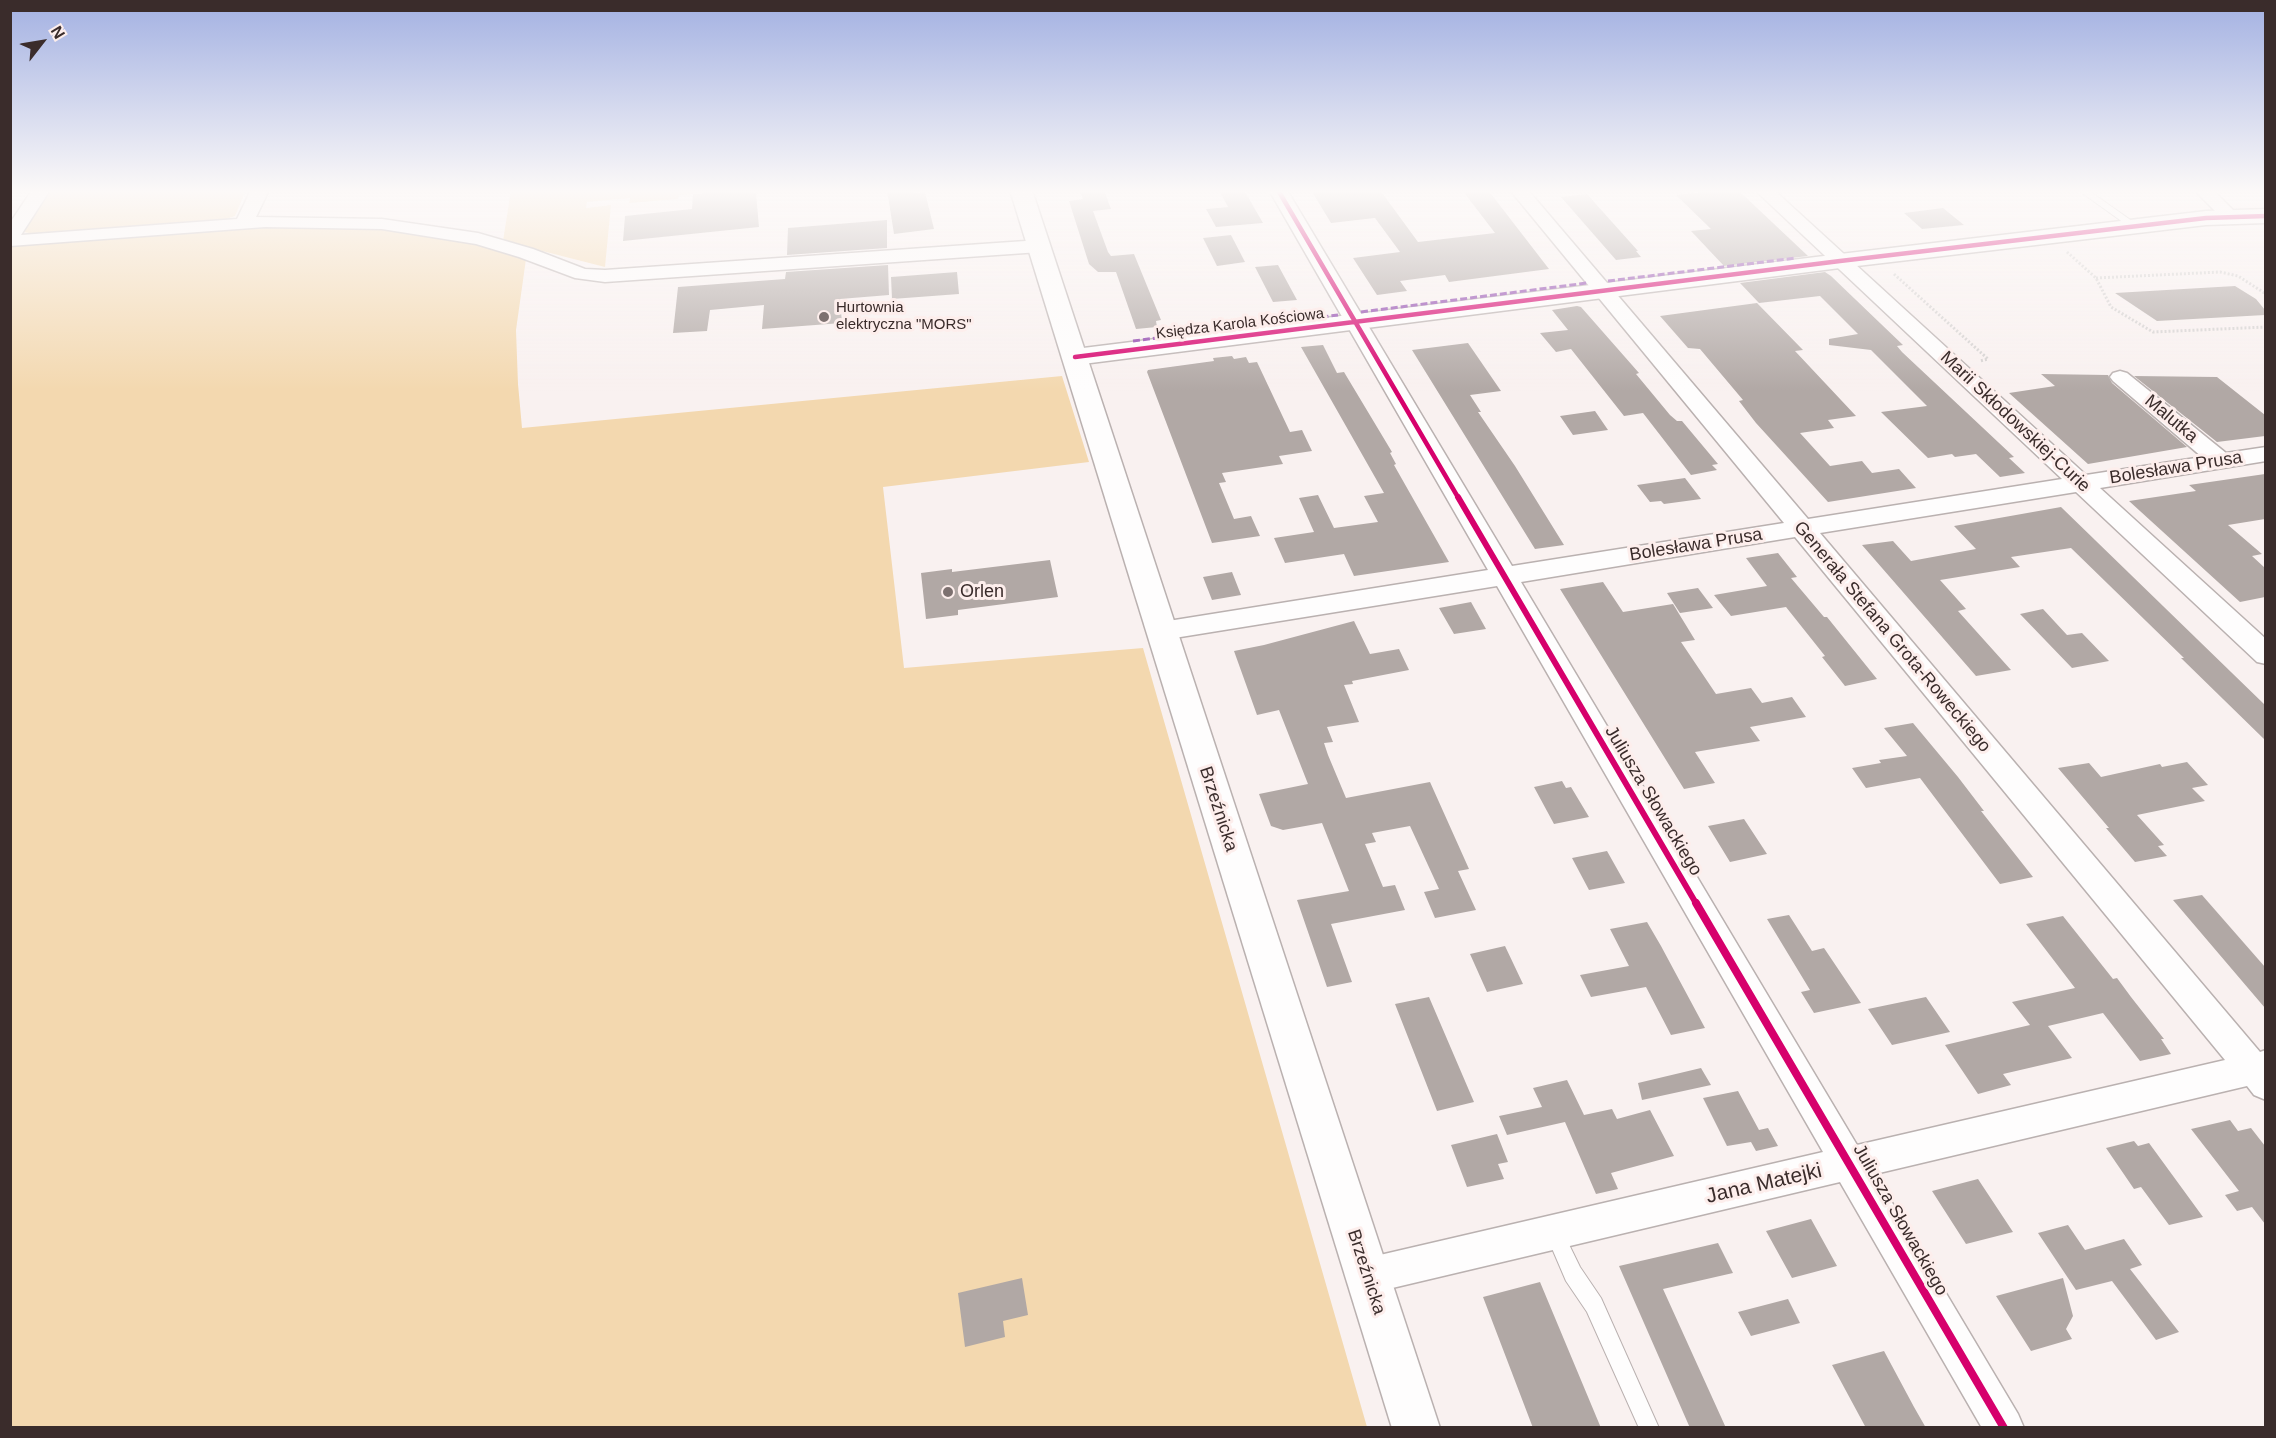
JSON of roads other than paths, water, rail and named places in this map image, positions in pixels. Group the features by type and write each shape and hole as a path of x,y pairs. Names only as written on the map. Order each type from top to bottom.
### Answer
{"street":[{"path":"537,257 582,274 605,276 879,257"},
{"name":"Brzeźnicka","path":"1044,257 1416,1428"},
{"name":"Juliusza Słowackiego","path":"1317,257 2004,1428"},
{"name":"Generała Stefana Grota-Roweckiego","path":"1575,257 1801,529 2261,1073"},
{"name":"Marii Skłodowskiej-Curie","path":"1836,257 2265,655"},
{"name":"Księdza Karola Kościowa","path":"1075,357 1872,257"},
{"name":"Malutka","path":"2120,377 2221,461"},
{"name":"Bolesława Prusa","path":"1162,631 2265,454"},
{"path":"2239,630 2265,626"},
{"name":"Jana Matejki","path":"1367,1276 1850,1164 2261,1073"}],"lane":[{"path":"1554,1232 1573,1274 1594,1305 1649,1428"}],"place":[{"name":"Hurtownia elektryczna \"MORS\"","path":"824,317"},
{"name":"Orlen","path":"948,592"}]}
